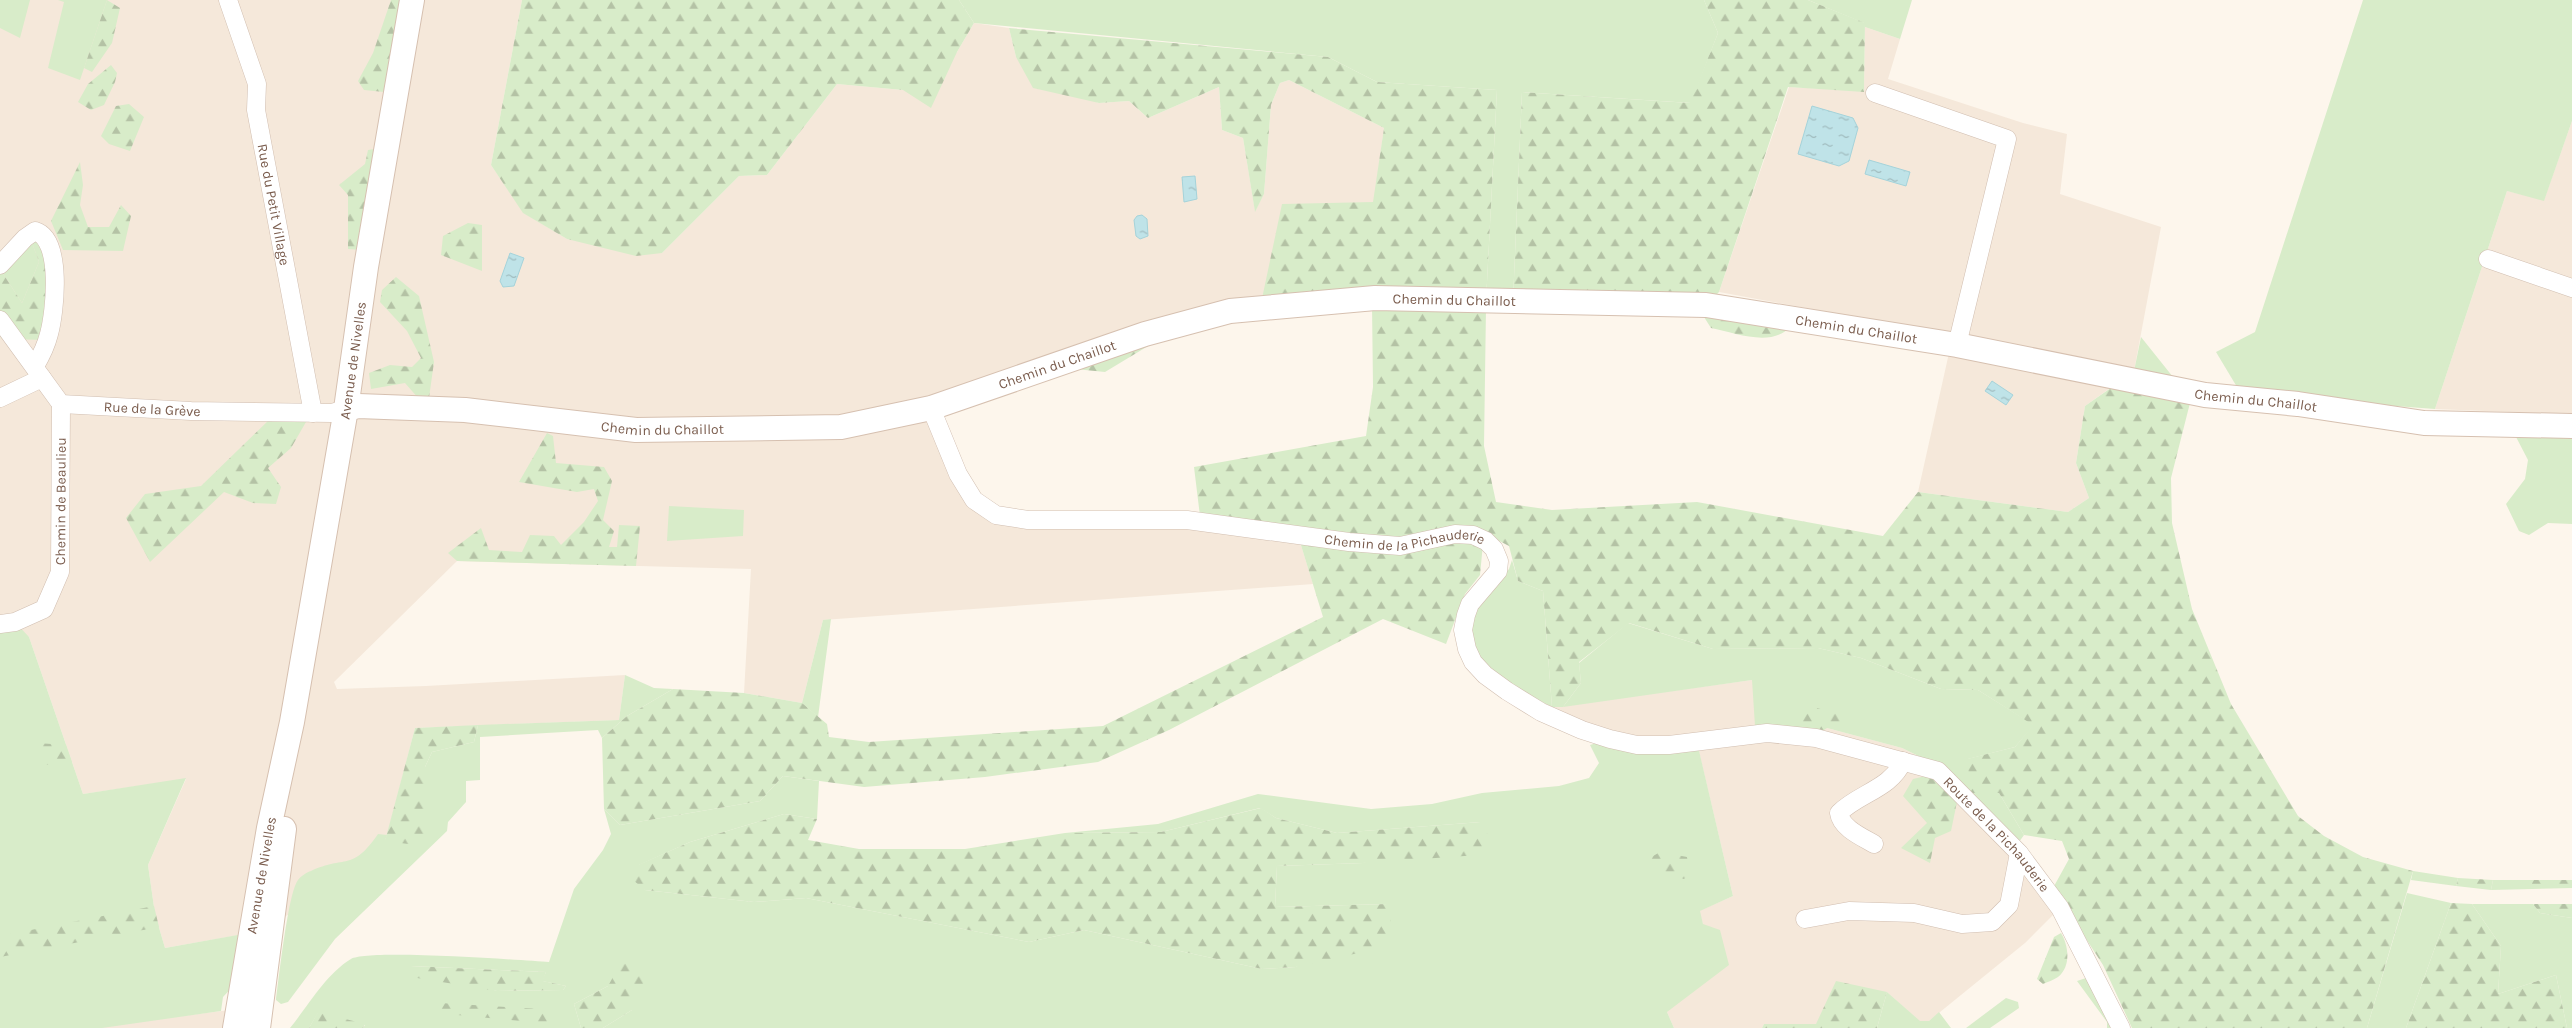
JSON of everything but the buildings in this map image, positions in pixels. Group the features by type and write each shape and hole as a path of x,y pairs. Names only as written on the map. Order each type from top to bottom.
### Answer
{"street":[{"name":"Rue du Petit Village","path":"228,0 257,84 256,110 313,413"},
{"name":"Avenue de Nivelles","path":"234,1028 269,828 292,722 346,409 366,267 412,0"},
{"path":"1875,93 2007,139 1957,345"},
{"path":"0,265 25,238 35,231 42,233 50,244 54,259 49,333 38,372 0,398"},
{"path":"2488,259 2572,288"},
{"name":"Chemin du Chaillot","path":"346,409 358,406 465,410 646,430 841,427 931,408 1145,334 1230,311 1375,298 1706,305 1957,345 2205,395 2298,404 2424,423 2572,426"},
{"path":"0,320 61,404"},
{"name":"Rue de la Grève","path":"61,404 191,411 337,413 346,409"},
{"name":"Chemin de Beaulieu","path":"0,624 14,622 44,608 60,572 61,404"},
{"name":"Chemin de la Pichauderie","path":"931,408 947,450 970,494 974,500 996,515 1038,520 1187,520 1349,542 1400,546 1455,534 1473,535 1490,545 1499,561 1498,571 1470,604 1466,615 1463,630 1467,650 1485,675 1507,691 1541,712 1582,730 1610,740 1637,745 1668,746 1767,733"},
{"name":"Avenue de Nivelles","path":"258,1028 284,828 292,722"},
{"name":"Route de la Pichauderie","path":"1767,733 1816,738 1938,771 2019,853 2060,908 2122,1028"},
{"path":"1874,844 1847,826 1840,818 1839,813 1846,806 1881,787 1898,772 1903,761"},
{"path":"1805,919 1849,911 1914,913 1962,924 1992,922 2010,905 2019,853"}],"shaded area":[{"path":"0,0 522,0 491,165 524,213 567,239 662,253 739,176 767,175 837,84 903,90 957,52 974,23 1009,28 1016,57 1098,103 1129,101 1148,118 1219,87 1222,130 1243,138 1255,211 1264,194 1271,105 1280,83 1289,80 1384,128 1374,202 1260,308 931,408 958,474 993,513 1200,516 1300,542 1313,584 823,620 802,703 744,693 751,569 457,561 334,682 337,689 625,675 619,720 415,728 381,859 261,931 165,948 155,914 148,865 186,779 83,794 29,637 0,624"},
{"path":"1865,27 1900,39 1888,79 2023,123 2067,134 2060,194 2161,227 2134,371 2085,406 2076,463 2089,498 2068,512 1918,492 1953,335 1719,292 1789,87 1864,91"},
{"path":"2572,121 2572,438 2535,413 2435,409 2507,191 2544,200"},
{"path":"1752,680 1827,728 1902,748 1939,766 2060,908 2025,943 1929,1021 1920,1022 1887,992 1816,1024 1764,1024 1762,1028 1674,1028 1667,1012 1703,924 1699,911 1733,896 1697,743 1669,745 1541,712 1552,707"},
{"path":"230,1010 227,1028 88,1028 109,1025"}],"green space":[{"path":"0,0 30,0 20,38 0,28"},
{"path":"58,0 107,0 80,80 48,68 64,2"},
{"path":"107,0 120,8 112,43 92,72 84,68"},
{"path":"391,0 403,0 384,92 364,90 358,81 373,53"},
{"path":"522,0 959,0 974,23 957,52 931,108 903,90 837,84 767,175 739,176 662,253 636,256 567,239 523,213 491,165"},
{"path":"959,0 1704,0 1718,33 1691,103 1522,92 1513,301 1486,301 1497,90 1377,82 1328,57 974,23"},
{"path":"1704,0 1808,0 1865,23 1864,92 1788,87 1719,292 1706,305 1513,301 1522,92 1690,103 1718,33"},
{"path":"1808,0 1912,0 1900,39 1865,27 1864,23"},
{"path":"2363,0 2572,0 2572,121 2544,201 2507,191 2435,409 2355,403 2237,387 2216,352 2255,332"},
{"path":"1009,28 1328,57 1377,82 1497,90 1486,301 1260,308 1282,204 1373,202 1384,128 1289,80 1280,83 1271,105 1264,194 1255,212 1243,138 1222,130 1219,87 1148,118 1129,101 1099,103 1033,88 1016,57"},
{"path":"111,65 117,73 115,82 104,105 91,110 78,102 88,84"},
{"path":"129,104 144,117 130,151 109,144 101,136 116,106"},
{"path":"380,148 361,250 348,249 348,195 339,185 365,164 368,150"},
{"path":"80,162 83,185 80,205 88,227 109,227 121,205 131,216 123,251 63,250 51,221"},
{"path":"468,223 482,225 482,271 441,255 443,236"},
{"path":"31,240 39,262 22,303 0,269"},
{"path":"31,240 37,240 54,259 47,340 2,339 0,336 0,269 22,303 39,262"},
{"path":"396,277 419,296 434,362 429,398 419,399 405,383 371,389 369,373 390,365 412,367 421,358 407,331 380,302 382,290"},
{"path":"1372,305 1486,308 1484,446 1496,502 1552,510 1697,502 1883,536 1918,492 2068,512 2089,498 2076,463 2085,406 2115,385 2191,399 2171,478 2172,523 2192,609 2231,704 2298,816 2324,836 2363,857 2413,871 2367,1028 2132,1028 2103,965 2053,888 2069,859 2062,841 2024,835 1999,793 1971,793 1967,759 2015,747 2033,725 1978,690 1941,689 1861,658 1818,648 1713,649 1629,623 1579,662 1581,683 1563,707 1552,707 1543,591 1518,581 1509,546 1484,533 1480,575 1465,594 1446,644 1383,619 1169,730 1098,762 985,777 864,787 783,776 760,801 620,825 604,809 602,738 627,716 673,689 744,693 802,703 827,724 829,737 869,742 1103,726 1323,617 1300,542 1200,516 1194,467 1366,436 1373,387"},
{"path":"1704,317 1791,326 1783,333 1774,336 1764,338 1753,337 1711,328"},
{"path":"2141,337 2173,377 2134,371"},
{"path":"1158,340 1105,372 1075,369"},
{"path":"270,419 306,422 291,448 268,468 281,487 276,504 253,503 224,492 150,562 126,518 145,494 201,486"},
{"path":"547,433 553,436 556,463 604,467 612,481 603,520 614,531 609,547 617,547 619,525 640,526 636,566 457,561 448,553 481,528 489,550 522,552 530,535 554,536 561,545 584,522 598,501 594,489 577,492 519,482"},
{"path":"2515,435 2570,436 2572,438 2572,524 2548,523 2529,535 2519,531 2506,504 2525,479 2528,460"},
{"path":"669,506 744,510 743,536 667,541"},
{"path":"1512,560 1518,581 1543,591 1552,707 1514,688 1483,664 1473,647 1471,622 1477,605 1509,569"},
{"path":"831,619 818,717 802,703 823,620"},
{"path":"15,622 29,637 83,794 186,778 148,865 155,914 165,948 243,934 237,982 223,997 221,1011 102,1028 0,1028 0,624"},
{"path":"1628,623 1713,649 1818,648 1861,658 1941,689 1978,690 2034,725 2015,747 1968,759 1999,793 2024,835 2019,842 1939,766 1902,748 1827,728 1755,726 1752,680 1563,707 1581,683 1579,663"},
{"path":"625,675 654,688 673,689 627,716 602,738 598,730 480,737 480,780 466,781 466,802 448,822 447,831 335,939 288,1002 281,1004 276,1000 287,918 294,888 298,880 306,873 323,866 348,861 361,854 378,834 387,835 385,840 424,782 425,767 432,752 474,742 478,725 619,720"},
{"path":"1810,706 1838,714 1842,726 1827,728 1819,733 1789,727 1794,713"},
{"path":"478,725 474,742 432,752 425,767 424,846 385,841 415,728"},
{"path":"1610,739 1697,742 1733,896 1700,911 1703,924 1720,930 1729,965 1667,1012 1674,1028 603,1028 632,1010 608,986 574,1004 581,1028 363,1028 365,1025 318,1013 309,1028 290,1028 325,982 351,959 363,956 413,955 549,962 574,889 603,850 611,834 604,809 620,825 760,801 783,776 819,781 817,819 784,814 690,842 639,865 645,890 754,902 806,898 1029,942 1084,930 1262,969 1296,967 1388,904 1275,907 1277,866 1363,863 1481,822 1337,833 1276,818 1260,808 1161,832 1065,833 1158,824 1258,794 1371,809 1432,804 1482,793 1559,786 1589,778 1599,763 1590,745","holes":["410,966 546,972 542,981 566,986 563,990 497,991"]},
{"path":"37,743 66,745 72,762 43,765 37,753"},
{"path":"1934,774 1958,797 1951,831 1935,838 1930,863 1901,848 1927,823 1903,796 1913,779"},
{"path":"1261,808 1276,818 1337,833 1481,822 1491,841 1479,855 1363,863 1277,866 1275,907 1388,904 1391,932 1385,947 1296,967 1262,969 1084,930 1029,942 806,898 754,902 645,890 633,880 638,865 690,842 784,814 817,819 808,840 859,849 965,849 1065,833 1161,832"},
{"path":"1660,852 1687,857 1690,873 1684,879 1652,870 1648,859"},
{"path":"2413,871 2458,878 2456,886 2411,880"},
{"path":"2458,878 2493,880 2491,890 2456,886"},
{"path":"2493,880 2532,880 2532,889 2491,890"},
{"path":"2532,880 2572,880 2572,888 2532,889"},
{"path":"2407,893 2451,903 2406,1028 2367,1028"},
{"path":"2451,903 2472,904 2501,946 2498,994 2556,975 2567,1028 2406,1028"},
{"path":"2472,904 2533,904 2540,913 2572,918 2572,1028 2567,1028 2556,975 2498,994 2501,946"},
{"path":"2533,904 2572,904 2572,918 2540,913"},
{"path":"154,906 159,927 0,957 0,936"},
{"path":"2061,933 2067,950 2065,968 2058,977 2043,984 2037,979 2054,937"},
{"path":"621,963 635,963 644,982 632,1010 603,1028 581,1028 574,1004 608,986"},
{"path":"410,966 546,972 543,981 566,986 563,990 497,991 411,977"},
{"path":"2086,978 2114,1028 2107,1028 2107,1022 2077,981"},
{"path":"1836,981 1887,992 1877,1028 1762,1028 1764,1024 1816,1024"},
{"path":"1887,992 1920,1021 1929,1021 1939,1012 1951,1028 1877,1028"},
{"path":"2006,998 2018,1002 2019,1008 1990,1028 1966,1028"},
{"path":"424,1002 557,1010 564,1022 555,1024 424,1012"},
{"path":"318,1012 365,1024 363,1028 309,1028"}],"water":[{"path":"1812,106 1853,118 1858,128 1849,161 1839,166 1798,154"},
{"path":"1869,160 1910,172 1906,186 1865,174"},
{"path":"1195,176 1197,199 1184,202 1182,177"},
{"path":"1142,215 1147,219 1148,236 1140,239 1136,236 1134,220 1137,216"},
{"path":"510,253 524,258 514,286 503,287 500,281"},
{"path":"1992,381 2013,395 2006,405 1985,391"}]}
